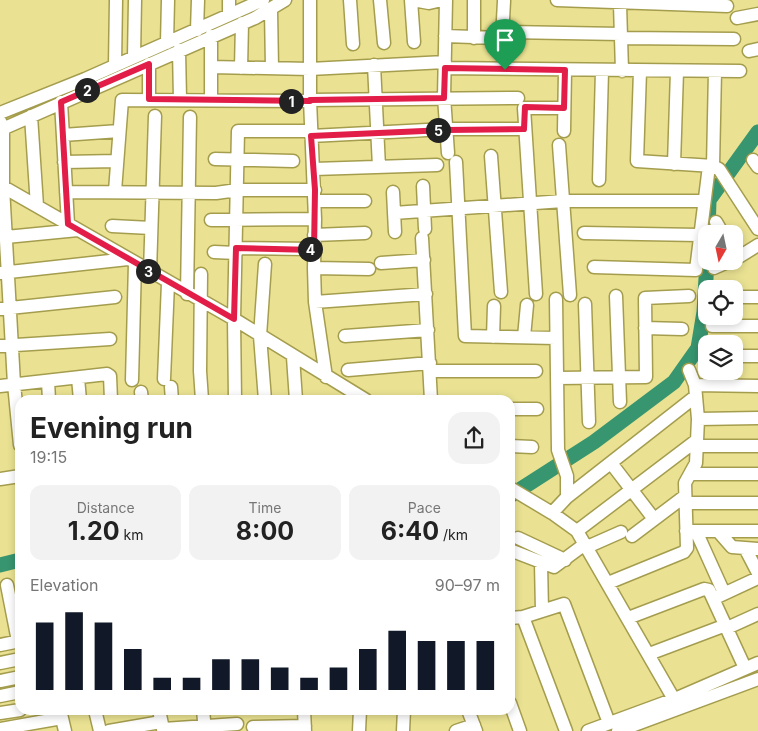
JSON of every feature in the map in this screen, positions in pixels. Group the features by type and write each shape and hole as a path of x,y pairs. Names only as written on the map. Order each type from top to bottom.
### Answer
{"street":[{"path":"115,65 116,0"},
{"path":"134,57 136,0"},
{"path":"167,43 168,0"},
{"path":"198,0 198,30"},
{"path":"229,0 229,15"},
{"path":"15,395 6,346 1,126 31,116 61,102 115,65 229,15 264,3 285,0"},
{"path":"310,0 310,100 315,195 314,268 316,302 326,378"},
{"path":"350,0 353,44"},
{"path":"380,0 384,43"},
{"path":"414,42 414,0 429,3 444,0 444,98 446,130 452,157 458,208 465,335 467,337 556,338"},
{"path":"474,0 474,38"},
{"path":"557,0 620,4 727,6"},
{"path":"445,36 501,38 503,32 504,1"},
{"path":"0,113 149,64 242,23 264,3"},
{"path":"264,3 272,68"},
{"path":"620,4 622,71"},
{"path":"737,18 758,14"},
{"path":"241,68 242,23"},
{"path":"503,32 734,39"},
{"path":"211,36 211,100"},
{"path":"179,50 180,99"},
{"path":"149,64 149,99"},
{"path":"211,67 310,68 445,65 602,71 740,71"},
{"path":"374,66 379,167"},
{"path":"564,131 565,70"},
{"path":"599,180 602,71"},
{"path":"640,71 637,161 711,166 722,171 758,229"},
{"path":"674,164 677,71"},
{"path":"700,225 703,201 711,166 714,71"},
{"path":"115,192 122,100 518,98"},
{"path":"61,102 66,192 73,227"},
{"path":"536,294 524,129 525,107 564,108"},
{"path":"31,116 37,206"},
{"path":"150,272 155,116"},
{"path":"186,294 190,117"},
{"path":"234,395 239,130 311,134 524,129"},
{"path":"63,135 119,131"},
{"path":"559,145 570,296"},
{"path":"490,156 501,292"},
{"path":"215,159 293,161"},
{"path":"64,162 117,161"},
{"path":"314,169 437,165"},
{"path":"1,186 186,294 234,319 326,378 357,395"},
{"path":"423,186 424,260 432,395"},
{"path":"66,192 237,190 315,195 366,201"},
{"path":"393,192 395,232"},
{"path":"394,213 563,201 703,201"},
{"path":"211,220 315,219"},
{"path":"112,226 152,228"},
{"path":"4,238 73,227"},
{"path":"314,235 365,233"},
{"path":"584,233 698,236"},
{"path":"743,253 758,245"},
{"path":"214,252 314,250"},
{"path":"594,267 694,270 697,268 698,252"},
{"path":"314,268 375,266 424,260"},
{"path":"4,272 131,261"},
{"path":"131,261 132,380"},
{"path":"265,264 260,336 266,395"},
{"path":"201,274 202,395"},
{"path":"168,283 169,389"},
{"path":"316,302 426,294"},
{"path":"616,296 620,402"},
{"path":"557,378 647,376 645,297 689,296"},
{"path":"5,309 115,297"},
{"path":"743,297 758,297"},
{"path":"556,299 558,450 565,466 567,497"},
{"path":"585,304 589,422"},
{"path":"524,337 527,305"},
{"path":"493,337 494,306"},
{"path":"712,326 758,326"},
{"path":"645,328 682,329"},
{"path":"345,336 428,330"},
{"path":"6,346 110,339"},
{"path":"743,356 758,356"},
{"path":"293,357 296,395"},
{"path":"348,370 430,367 536,371"},
{"path":"689,370 695,391 698,418 696,463 685,483 685,500 691,531 719,596 726,627 745,668"},
{"path":"0,386 109,375 111,395"},
{"path":"78,378 80,395"},
{"path":"48,381 49,395"},
{"path":"552,513 567,497 612,462 695,391 758,386"},
{"path":"515,409 537,409"},
{"path":"698,418 758,418"},
{"path":"577,531 697,443 758,446"},
{"path":"515,446 532,447"},
{"path":"612,462 654,519"},
{"path":"690,474 758,474"},
{"path":"0,479 15,477"},
{"path":"515,491 552,513 577,531 677,704"},
{"path":"515,552 554,567 586,546 626,534 685,500 758,502"},
{"path":"691,531 758,531"},
{"path":"608,583 684,552 687,548 691,531"},
{"path":"718,531 732,547 758,549"},
{"path":"518,538 565,560"},
{"path":"745,548 758,573"},
{"path":"541,563 542,611"},
{"path":"719,596 758,578"},
{"path":"7,585 15,622"},
{"path":"628,618 704,589 719,596"},
{"path":"515,618 523,618 564,604 617,729"},
{"path":"649,654 758,614"},
{"path":"523,618 566,731"},
{"path":"0,643 15,641"},
{"path":"0,664 15,660"},
{"path":"677,704 758,663"},
{"path":"0,681 15,678"},
{"path":"588,731 617,729 677,704 758,678"},
{"path":"0,696 15,693"},
{"path":"0,713 15,711"},
{"path":"96,715 100,731"},
{"path":"204,715 205,728"},
{"path":"253,727 305,729 304,715"},
{"path":"359,731 360,715"},
{"path":"403,731 404,715"},
{"path":"456,731 475,728 470,715"},
{"path":"514,715 520,731"},
{"path":"109,731 160,716 163,729 205,728 237,724"},
{"path":"0,729 62,720"}],"waterway":[{"path":"708,225 709,200 758,132"},
{"path":"515,493 594,442 674,382 698,348 704,312 706,270"},
{"path":"0,565 15,561"}],"route":[{"path":"149,64 149,99 310,101 444,98 445,68 505,70 565,70 564,108 525,107 524,129 377,132 311,136 315,190 314,250 236,248 234,319 201,302 68,224 61,102 149,64"}]}
